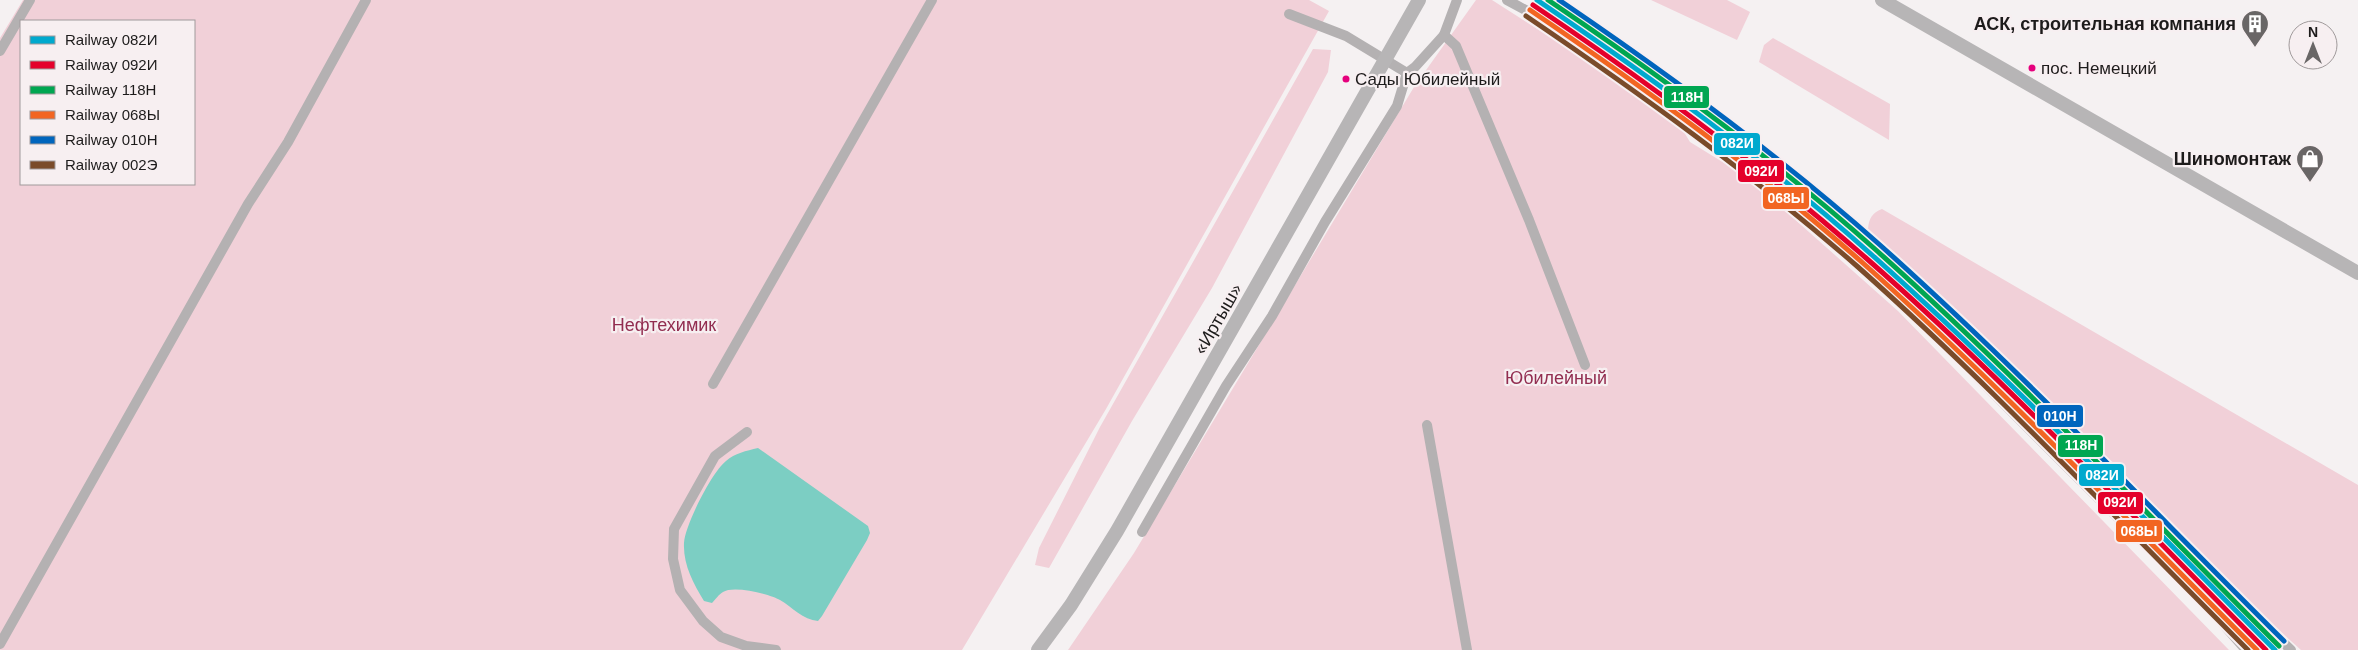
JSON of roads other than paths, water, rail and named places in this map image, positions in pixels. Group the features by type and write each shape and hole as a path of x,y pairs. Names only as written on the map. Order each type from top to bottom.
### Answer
{"main road":[{"name":"«Иртыш»","path":"1038,650 1072,605 1122,523 1312,193 1419,0"},
{"path":"1882,0 2358,273"}],"street":[{"path":"0,51 30,0"},
{"path":"0,644 248,204 288,142 366,0"},
{"path":"713,384 932,0"},
{"path":"1142,532 1226,386 1272,316 1326,222 1397,106 1407,73 1444,35 1457,0"},
{"path":"1507,0 1598,56 1698,126 1733,160 1753,170 1808,215 1904,304 2217,617 2246,650"},
{"path":"1289,14 1346,36 1407,73"},
{"path":"1444,35 1456,46 1529,220 1585,365"},
{"path":"1959,326 2291,650"},
{"path":"1427,425 1467,650"},
{"path":"747,432 715,456 674,529 673,559 680,590 703,621 721,637 746,646 776,650"}],"rail line":[{"name":"082И","path":"1537,0 1709,122 1792,187 1872,255 2026,400 2275,650"},
{"name":"118Н","path":"1548,0 1716,119 1797,183 1876,250 2030,395 2279,646"},
{"name":"010Н","path":"1559,0 1642,58 1764,148 1880,245 1984,341 2284,641"},
{"name":"092И","path":"1533,5 1619,64 1704,126 1866,258 1969,352 2266,650"},
{"name":"068Ы","path":"1530,10 1701,132 1784,196 1864,264 1915,310 2014,406 2257,650"},
{"name":"002Э","path":"1526,16 1696,136 1778,200 1858,267 1909,313 2007,408 2248,650"}],"place":[{"name":"АСК, строительная компания","path":"2255,48"},
{"name":"пос. Немецкий","path":"2032,68"},
{"name":"Сады Юбилейный","path":"1346,79"},
{"name":"Шиномонтаж","path":"2310,183"}],"park label":[{"name":"Нефтехимик","path":"664,325"},
{"name":"Юбилейный","path":"1556,378"}]}
